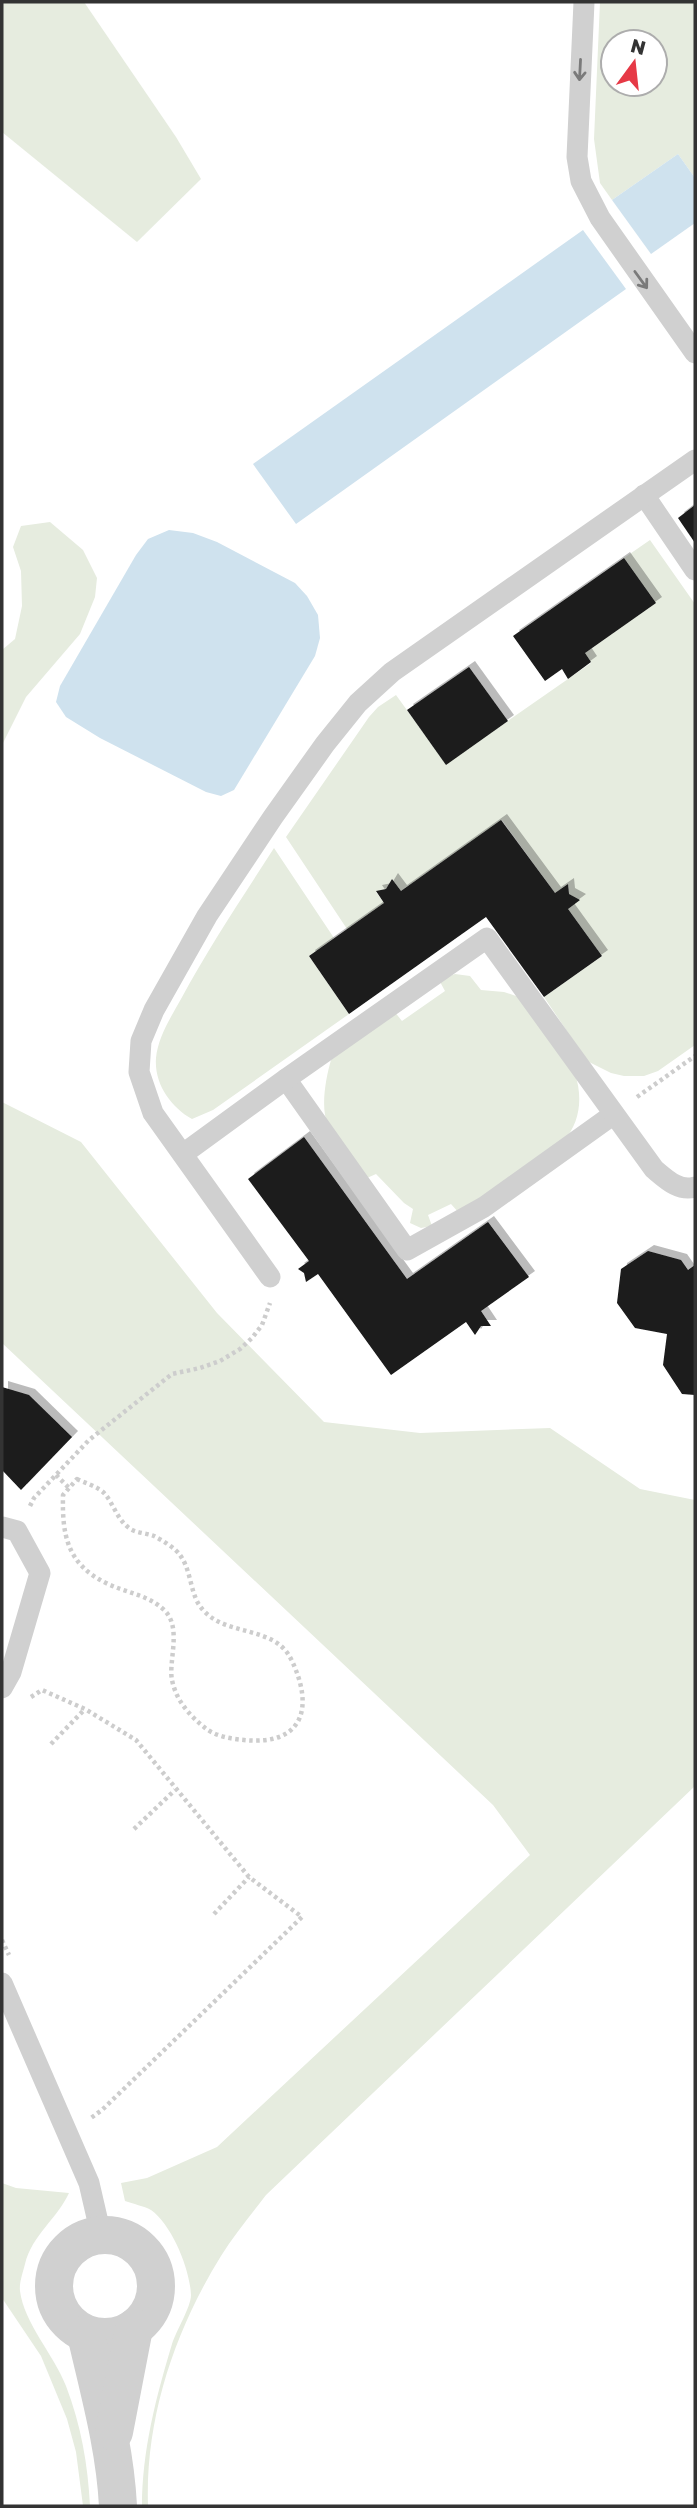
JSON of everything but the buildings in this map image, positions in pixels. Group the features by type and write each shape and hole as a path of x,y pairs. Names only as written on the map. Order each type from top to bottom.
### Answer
{"street":[{"path":"101,2235 118,2236 133,2243 145,2255 153,2270 156,2286 154,2302 146,2317 134,2329 119,2336 102,2338 86,2334 72,2326 60,2312 54,2297 53,2279 59,2262 70,2248 84,2239 101,2235"},
{"path":"112,2444 134,2329"},
{"path":"86,2334 112,2444 118,2506"}],"lane":[{"path":"584,2 577,157 581,180 600,218 695,354"},
{"path":"270,1277 153,1113 139,1072 139,1055 146,1026 212,907 294,787 358,703 392,672 695,460"},
{"path":"644,495 695,570"},
{"path":"183,1154 487,939 654,1168 668,1181 680,1187 695,1187"},
{"path":"286,1079 407,1250 484,1207 614,1114"},
{"path":"2,1688 11,1672 40,1573 9,1529"},
{"path":"2,1983 89,2183 101,2235"}],"path":[{"path":"614,1114 695,1056"},
{"path":"9,1529 34,1498 89,1440 172,1374 220,1361 252,1338 269,1309 272,1294 270,1277"},
{"path":"56,1475 69,1488"},
{"path":"77,1479 103,1492 118,1517 130,1529 154,1536 179,1553 189,1574 195,1600 206,1614 227,1625 276,1642 290,1657 296,1672 304,1708 296,1727 278,1739 232,1739 207,1730 184,1709 171,1679 175,1637 166,1611 146,1596 106,1583 83,1568 67,1546 62,1523 63,1495 69,1488 77,1479"},
{"path":"22,1703 42,1689 85,1709 136,1740 249,1877 303,1917 102,2110 85,2121"},
{"path":"51,1744 85,1709"},
{"path":"134,1829 175,1790"},
{"path":"214,1914 249,1877"}],"shaded area":[{"path":"2,2 84,2 176,137 201,179 137,242 2,132"},
{"path":"600,2 695,2 695,178 678,154 612,200 600,183 594,139"},
{"path":"50,522 83,550 97,578 95,597 80,634 26,697 2,745 2,650 15,639 22,606 21,571 13,547 21,526"},
{"path":"650,540 695,604 695,1045 658,1071 644,1076 624,1076 611,1073 587,1061 544,997 602,956 568,909 579,900 569,894 568,884 555,893 502,820 401,891 392,879 386,889 376,892 384,903 347,929 286,837 369,717 396,695 446,764 591,663 585,653 655,603 624,558"},
{"path":"274,848 334,938 309,956 349,1014 213,1110 192,1119 177,1108 161,1086 156,1068 159,1042 203,960"},
{"path":"455,974 470,976 481,990 504,992 519,997 575,1074 579,1092 577,1118 564,1140 459,1213 451,1204 428,1215 432,1226 421,1228 410,1223 413,1209 376,1174 367,1178 336,1138 326,1118 326,1084 331,1060 394,1011 402,1021 445,991 439,980"},
{"path":"2,1102 81,1142 217,1313 324,1422 420,1433 550,1428 640,1489 695,1500 695,1786 266,2195 243,2225 205,2284 177,2344 166,2376 152,2440 148,2506 142,2506 144,2465 151,2424 172,2344 189,2306 191,2295 187,2273 173,2237 151,2210 125,2201 121,2183 147,2178 217,2147 530,1855 493,1805 2,1343"},
{"path":"2,2183 16,2188 69,2193 28,2254 20,2291 27,2315 61,2374 76,2415 88,2475 90,2506 83,2506 76,2452 67,2419 41,2356 2,2298"}],"water":[{"path":"678,154 695,178 695,223 651,254 612,200"},
{"path":"583,230 626,289 296,524 253,464"},
{"path":"169,530 193,533 217,542 295,583 307,596 318,615 320,638 315,656 234,790 221,796 206,792 100,738 66,717 56,702 60,686 136,555 148,539"}]}
